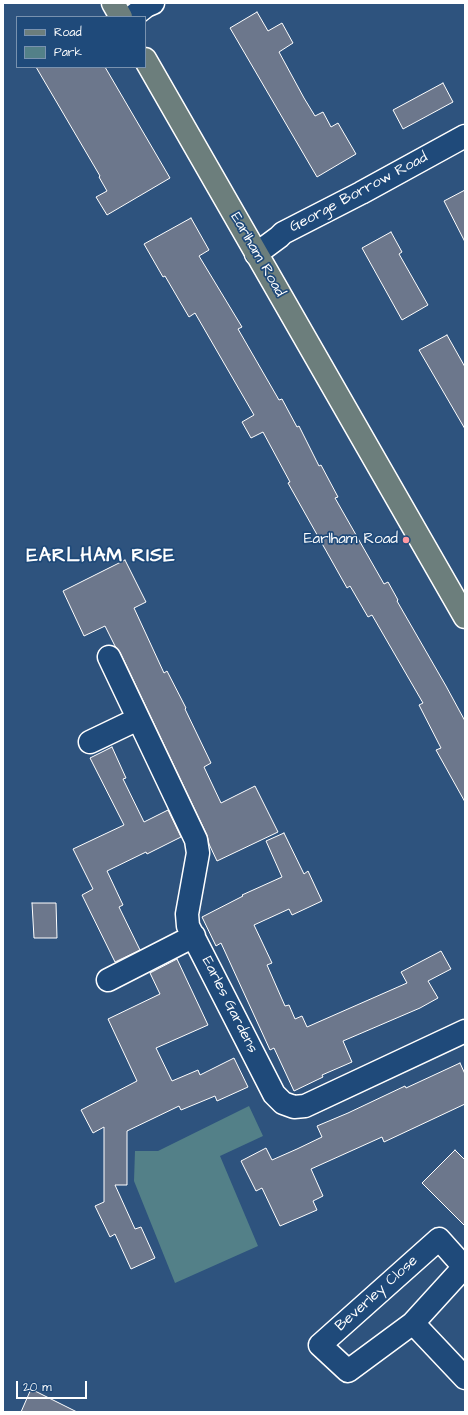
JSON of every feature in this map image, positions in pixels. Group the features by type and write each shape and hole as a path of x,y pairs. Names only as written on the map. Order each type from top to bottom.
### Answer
{"main road":[{"path":"113,3 120,16"},
{"name":"Earlham Road","path":"146,61 465,617"}],"street":[{"path":"133,16 146,6 153,3"},
{"name":"George Borrow Road","path":"256,254 283,233 361,193 465,136"},
{"name":"Earles Gardens","path":"109,657 196,840 198,853 186,914 188,926 274,1094 283,1103 294,1107 305,1106 464,1032"},
{"path":"90,742 138,718"},
{"path":"108,980 194,936"},
{"name":"Beverley Close","path":"439,1239 464,1267 413,1323 348,1371 320,1345 439,1239"},
{"path":"413,1323 465,1378"}],"green space":[{"path":"249,1106 263,1136 220,1156 258,1246 175,1283 134,1181 135,1151 158,1151"}],"building":[{"path":"257,12 268,31 282,23 293,43 279,52 304,98 315,116 323,112 331,127 338,123 356,154 317,177 230,28"},
{"path":"37,68 106,68 170,178 107,215 96,197 107,191 99,177 100,176"},
{"path":"443,83 453,102 403,129 393,110"},
{"path":"465,190 465,242 444,201"},
{"path":"191,218 209,250 199,256 242,327 238,329 279,400 282,399 297,427 299,426 319,466 321,465 338,497 335,498 384,584 388,582 398,600 397,601 465,721 465,802 436,750 441,748 419,705 423,703 372,615 368,617 350,586 347,588 288,483 290,482 263,432 251,438 242,422 254,415 195,313 189,317 144,244"},
{"path":"391,232 402,252 399,254 428,305 402,320 362,248"},
{"path":"447,335 465,367 465,429 419,350"},
{"path":"125,560 146,602 134,608 164,673 167,671 186,708 185,709 211,763 204,767 221,803 255,786 278,832 217,861 209,844 207,835 120,652 115,646 105,626 84,636 63,591"},
{"path":"112,747 126,778 123,779 144,822 168,810 181,837 147,854 146,852 107,871 123,905 119,907 140,950 115,962 82,895 93,889 73,849 124,825 90,758"},
{"path":"284,833 304,874 308,871 322,901 292,915 289,909 254,925 272,963 267,965 285,1006 289,1005 295,1019 302,1016 307,1027 407,983 401,972 441,951 451,969 428,981 438,998 420,1008 343,1041 352,1062 322,1075 323,1077 294,1091 274,1048 270,1050 221,943 216,946 202,917 243,896 242,895 282,877 266,841"},
{"path":"32,903 56,903 57,938 34,938"},
{"path":"177,959 208,1025 156,1048 172,1081 198,1070 200,1075 234,1058 248,1087 217,1101 215,1096 181,1110 179,1106 127,1131 127,1185 115,1185 135,1229 141,1227 155,1258 131,1269 115,1234 110,1237 95,1206 104,1202 104,1127 93,1133 81,1110 137,1081 108,1019 160,994 150,973"},
{"path":"460,1063 465,1074 465,1104 384,1142 382,1137 311,1169 323,1196 313,1201 317,1210 280,1226 262,1188 256,1191 241,1161 266,1148 272,1160 297,1149 322,1137 317,1126"},
{"path":"455,1150 465,1160 465,1226 422,1183"},
{"path":"31,1389 77,1412 21,1412"}],"place":[{"name":"Earlham Road","path":"406,540"}],"district":[{"name":"EARLHAM RISE","path":"101,557"}]}
